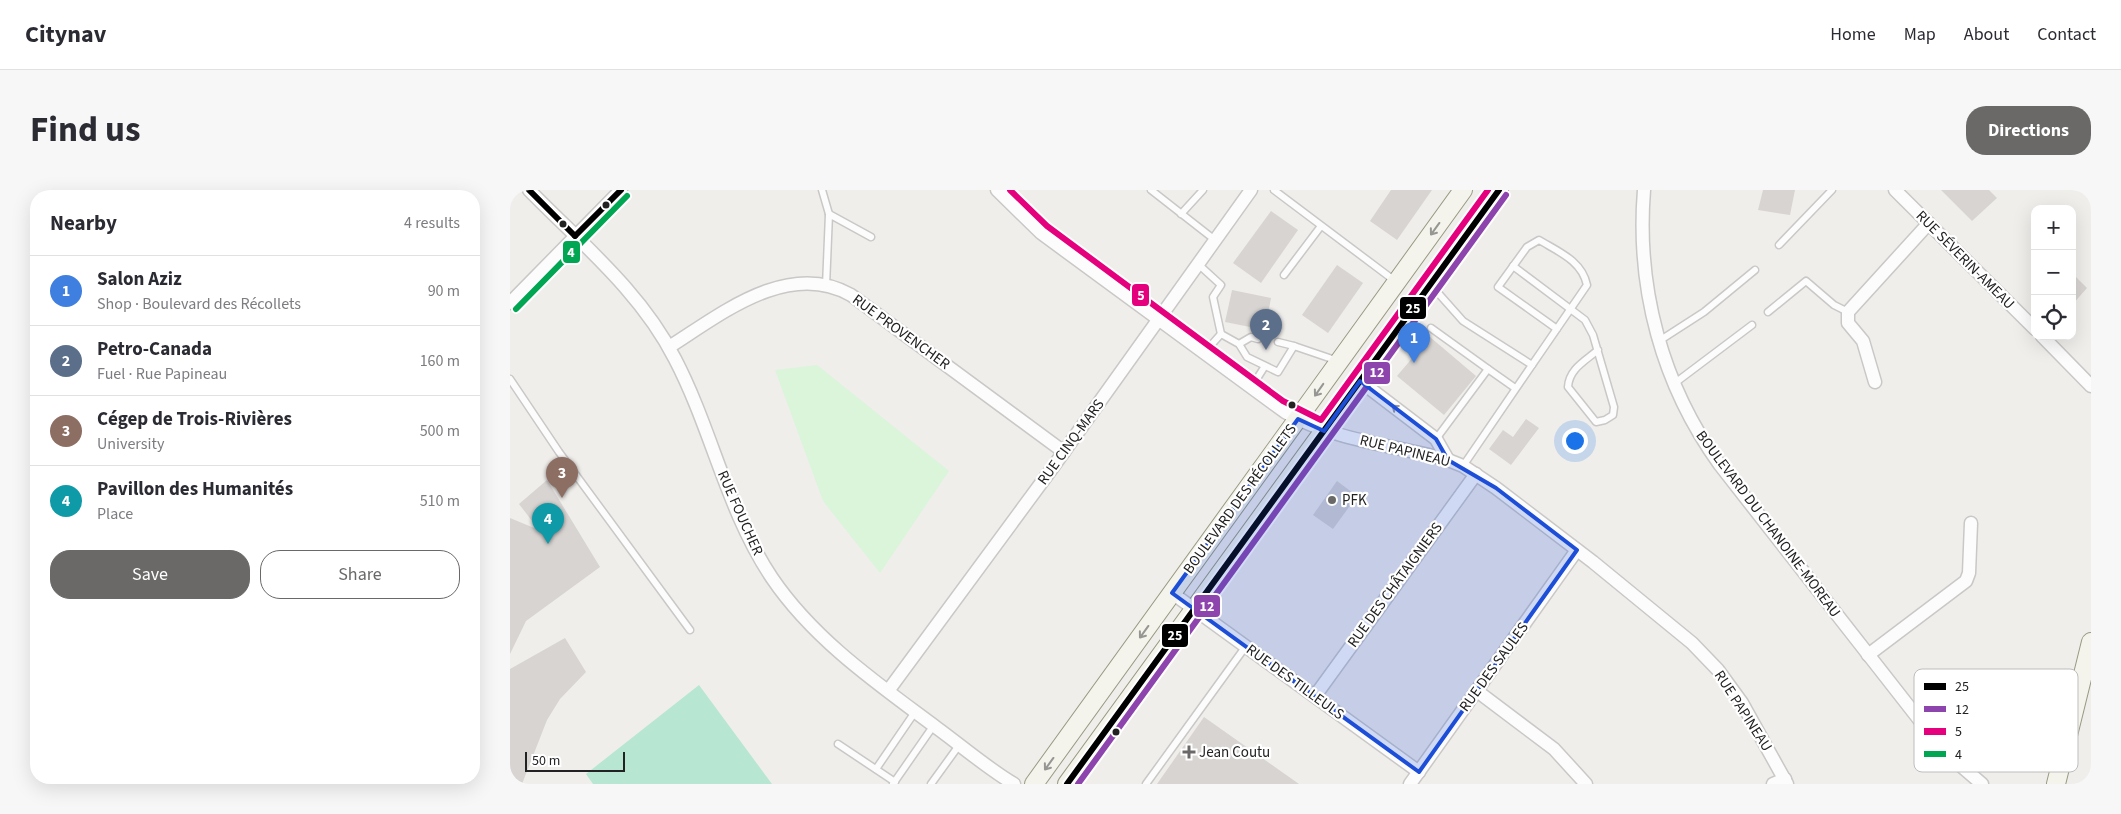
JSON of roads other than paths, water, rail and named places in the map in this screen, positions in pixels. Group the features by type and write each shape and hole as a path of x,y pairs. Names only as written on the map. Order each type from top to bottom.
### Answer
{"main road":[{"name":"BOULEVARD DES RÉCOLLETS","path":"1034,784 1463,190"},
{"name":"BOULEVARD DES RÉCOLLETS","path":"1067,784 1498,190"},
{"path":"2078,695 2091,642"}],"street":[{"name":"RUE FOUCHER","path":"529,190 630,292 669,347 696,404 740,517 771,576 798,610 835,649 888,691 1014,784"},
{"path":"510,303 621,190"},
{"name":"RUE PAPINEAU","path":"997,190 1041,233 1251,388 1298,420 1324,431 1448,460 1463,466 1578,550 1682,635 1706,658 1742,703 1782,782"},
{"name":"RUE CINQ-MARS","path":"888,691 1064,452 1251,190"},
{"name":"BOULEVARD DU CHANOINE-MOREAU","path":"1644,190 1642,236 1644,266 1659,341 1685,410 1707,447 1914,713"},
{"name":"RUE SÉVERIN-AMEAU","path":"1895,190 2031,325"},
{"path":"1875,382 1862,341 1848,323 1848,312 1929,223"},
{"name":"RUE PROVENCHER","path":"669,347 764,291 801,284 826,286 851,295 1064,452"},
{"path":"2046,340 2091,386"},
{"path":"1360,381 1436,439 1448,460"},
{"name":"RUE DES CHÂTAIGNIERS","path":"1315,696 1476,474"},
{"path":"1868,655 1966,581 1969,573 1971,523"},
{"name":"RUE DES SAULES","path":"1410,784 1578,550"},
{"name":"RUE DES TILLEULS","path":"1172,593 1419,772"},
{"path":"1477,691 1554,749 1586,784"},
{"name":"BOULEVARD DU CHANOINE-MOREAU","path":"1968,772 1982,784"}],"lane":[{"path":"822,190 829,214 826,286"},
{"path":"1151,190 1215,240"},
{"path":"1181,214 1203,190"},
{"path":"1274,190 1396,282"},
{"path":"1779,245 1832,190"},
{"path":"829,214 871,237"},
{"path":"1284,275 1322,226"},
{"path":"1463,466 1587,286 1585,275 1578,265 1539,240 1527,247 1498,287 1557,329"},
{"path":"1198,264 1221,285 1213,296 1221,334 1239,344 1247,357 1278,372 1294,346"},
{"path":"1513,266 1585,320 1593,335 1598,350 1614,407 1613,415 1605,420 1596,422 1568,387 1568,380 1572,372 1598,350"},
{"path":"1659,341 1704,312 1755,270"},
{"path":"1768,312 1806,281 1834,306 1848,312"},
{"path":"1430,284 1463,321 1532,365"},
{"path":"1674,384 1752,325"},
{"path":"1431,328 1515,388"},
{"path":"1204,353 1221,334"},
{"path":"1239,344 1250,337 1258,339"},
{"path":"1278,342 1339,361"},
{"path":"1251,388 1265,366"},
{"path":"1436,439 1488,369"},
{"path":"510,379 559,452 690,630"},
{"path":"1146,784 1246,646"},
{"path":"876,769 916,712"},
{"path":"838,744 894,783 934,725"},
{"path":"931,784 960,744"}],"place":[{"name":"Petro-Canada","path":"1266,350"},
{"name":"Salon Aziz","path":"1414,363"},
{"name":"Cégep de Trois-Rivières","path":"562,498"},
{"name":"PFK","path":"1332,500"},
{"name":"Pavillon des Humanités","path":"548,544"},
{"name":"Jean Coutu","path":"1189,752"}]}
